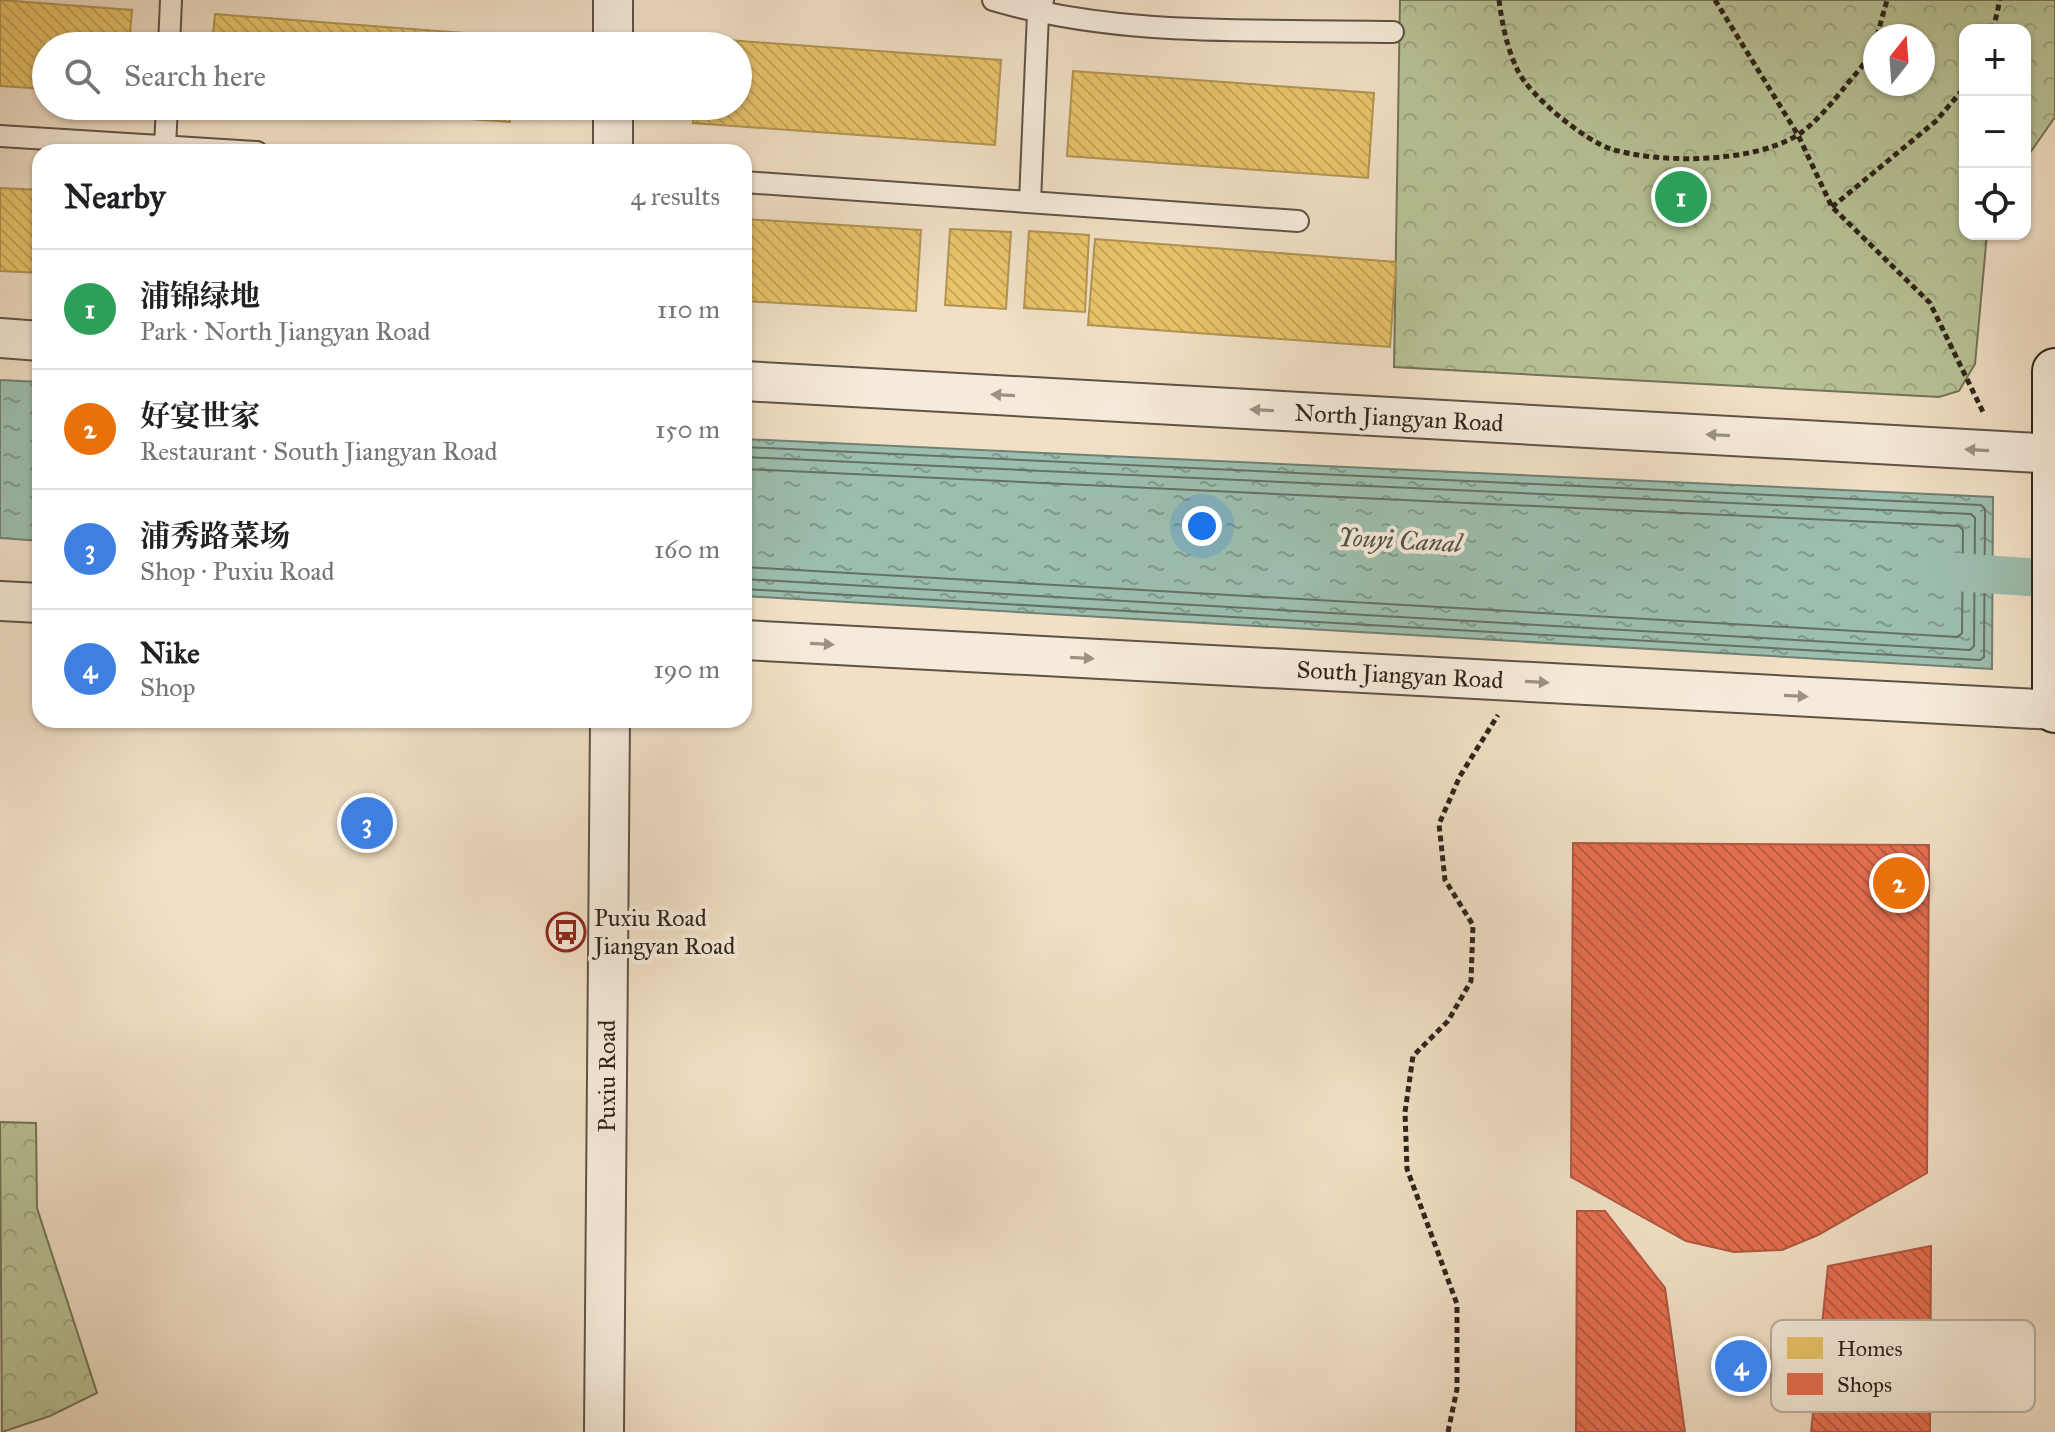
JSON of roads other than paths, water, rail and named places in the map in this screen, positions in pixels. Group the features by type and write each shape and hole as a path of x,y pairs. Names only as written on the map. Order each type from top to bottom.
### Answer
{"main road":[{"path":"2055,371 2055,710"}],"street":[{"path":"613,0 613,32"},
{"path":"613,120 613,144"},
{"path":"0,338 32,340"},
{"name":"North Jiangyan Road","path":"752,381 2055,454"},
{"path":"0,601 32,603"},
{"name":"South Jiangyan Road","path":"752,640 2055,710"},
{"name":"Puxiu Road","path":"604,1432 610,728"}],"lane":[{"path":"170,32 171,0"},
{"path":"993,0 1040,7 1114,25 1393,32"},
{"path":"1030,201 1040,7"},
{"path":"165,144 166,120"},
{"path":"0,136 132,144"},
{"path":"752,183 1298,221"}],"water":[{"path":"0,380 32,382 32,540 0,538"},
{"path":"752,439 1993,497 1992,669 752,596"}],"waterway":[{"name":"Youyi Canal","path":"1941,571 2055,579"}],"place":[{"name":"浦锦绿地","path":"1681,197"},
{"name":"浦秀路菜场","path":"367,823"},
{"name":"好宴世家","path":"1899,883"},
{"name":"Puxiu Road Jiangyan Road","path":"566,932"},
{"name":"Nike","path":"1741,1366"}]}
